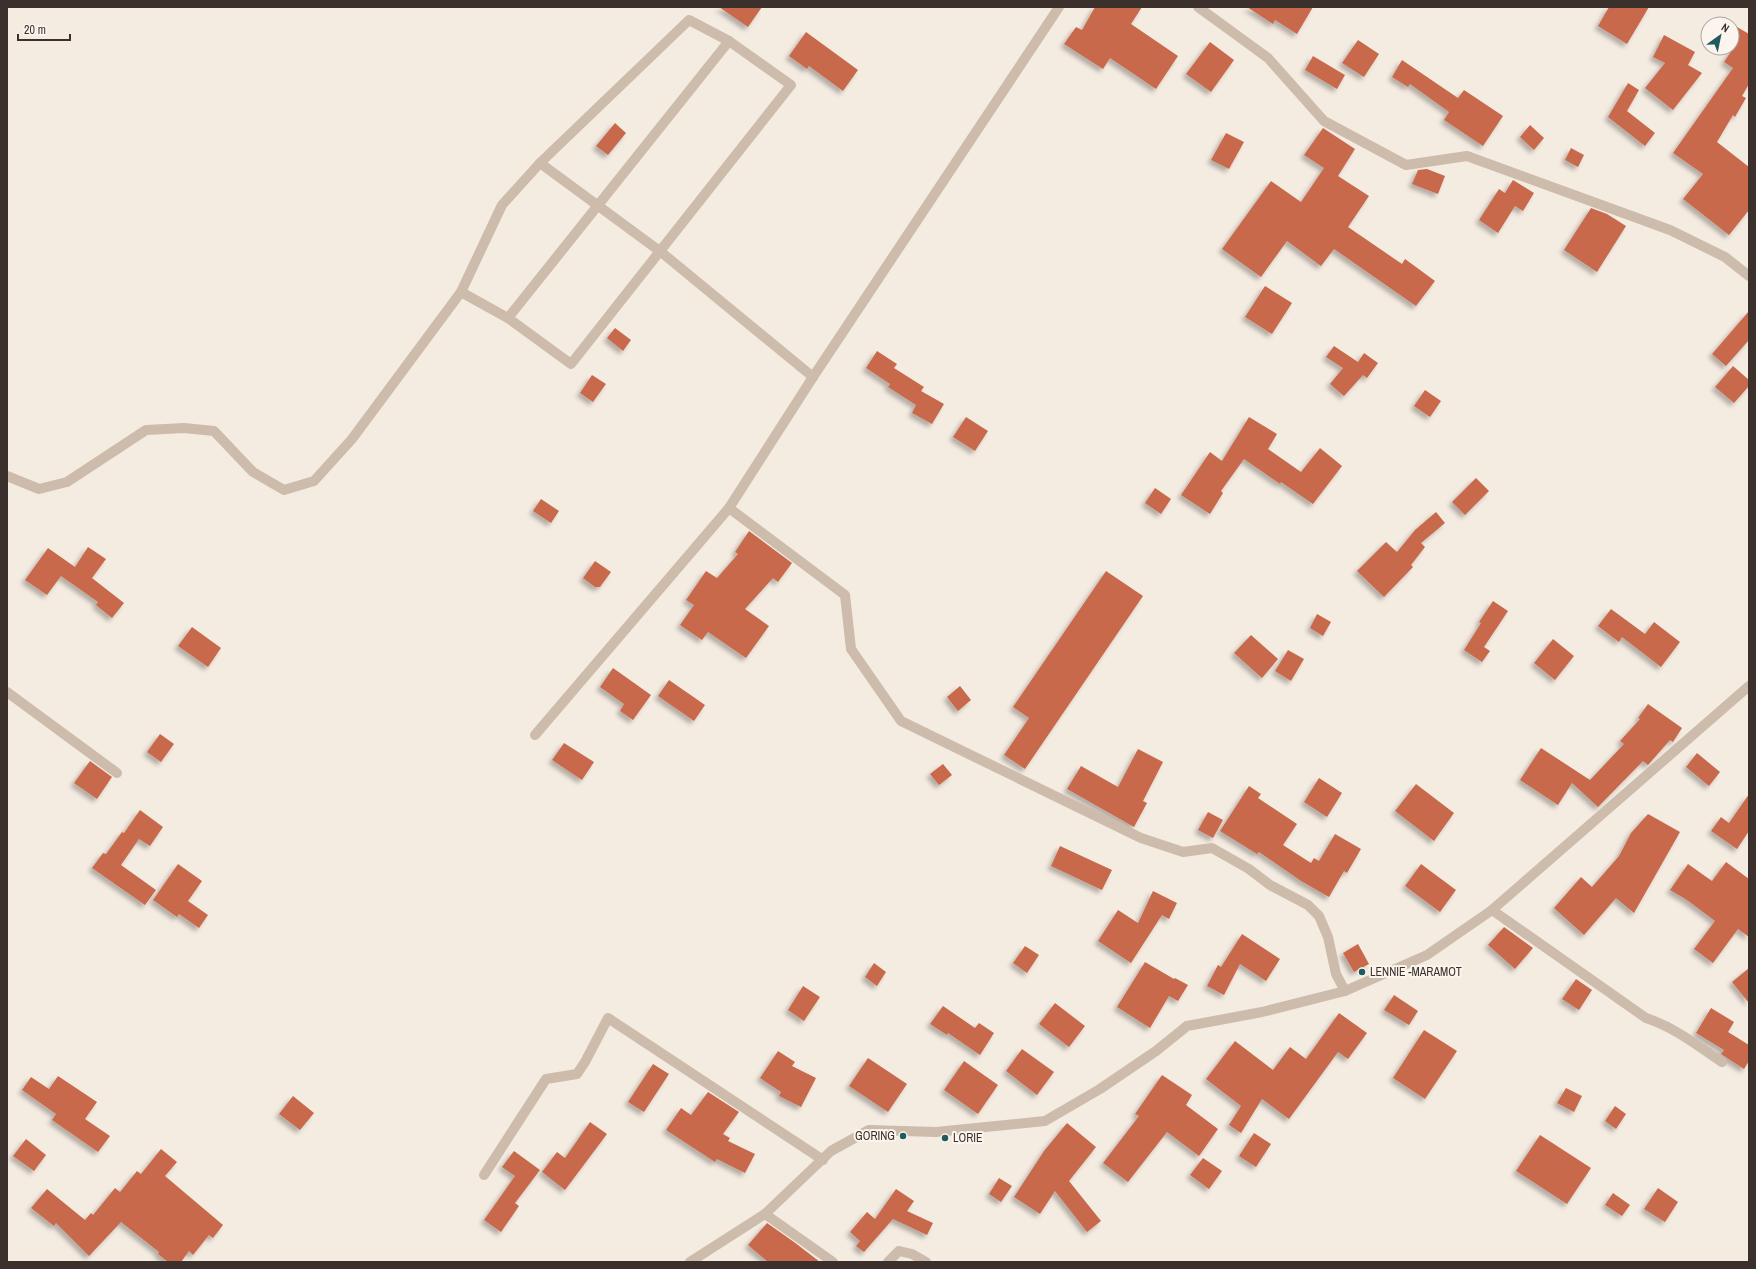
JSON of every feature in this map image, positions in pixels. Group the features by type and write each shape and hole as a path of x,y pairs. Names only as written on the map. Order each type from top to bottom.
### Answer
{"street":[{"path":"535,735 729,508 813,377 1059,7"},
{"path":"1198,7 1268,58 1324,121 1406,165 1467,156 1670,230 1725,257 1749,276"},
{"path":"7,476 39,489 67,482 146,430 184,428 214,431 253,472 284,490 314,481 352,439 461,292 502,205 540,163 689,20 729,41 790,85 661,252 571,364 508,318 461,292"},
{"path":"508,318 729,41"},
{"path":"540,163 599,204 661,252 813,377"},
{"path":"729,508 845,595 851,649 901,721 1142,838 1183,852 1212,848 1249,870 1270,885 1308,905 1319,916 1328,938 1336,974 1345,991"},
{"path":"690,1262 764,1214 832,1151 869,1130 936,1132 1045,1121 1100,1089 1156,1051 1187,1026 1262,1012 1345,991 1427,955 1492,910 1749,686"},
{"path":"7,692 118,773"},
{"path":"1492,910 1589,980 1646,1018 1659,1022 1722,1062"},
{"path":"484,1174 546,1079 577,1074 608,1018 823,1160"},
{"path":"764,1214 833,1262"},
{"path":"888,1262 899,1251 912,1254 926,1262"}],"building":[{"path":"719,7 762,7 748,27"},
{"path":"1095,7 1142,7 1131,24 1178,56 1156,89 1110,58 1103,69 1064,44 1076,27 1082,30"},
{"path":"1247,7 1313,7 1297,34 1275,20 1273,24"},
{"path":"1609,7 1649,7 1627,44 1598,26"},
{"path":"1740,29 1749,34 1749,84 1742,96 1746,98 1735,117 1733,115 1717,142 1749,167 1749,210 1729,235 1683,199 1703,174 1673,153 1733,68 1724,62 1728,56 1740,56"},
{"path":"806,32 858,70 843,91 809,66 807,69 789,56"},
{"path":"1664,35 1695,52 1688,65 1702,73 1673,110 1645,88 1665,63 1653,57"},
{"path":"1358,40 1379,54 1364,77 1342,63"},
{"path":"1210,42 1234,60 1211,92 1186,74"},
{"path":"1313,56 1345,75 1337,89 1305,70"},
{"path":"1402,60 1458,98 1464,90 1503,116 1483,146 1444,120 1449,112 1410,84 1408,87 1392,77"},
{"path":"1628,83 1639,90 1627,111 1655,133 1645,146 1608,117"},
{"path":"615,123 626,133 608,155 596,146"},
{"path":"1530,125 1544,138 1534,150 1520,137"},
{"path":"1323,128 1355,149 1338,176 1369,196 1348,227 1402,264 1405,259 1435,281 1416,306 1334,249 1321,266 1287,241 1261,277 1222,249 1271,181 1301,202 1324,168 1304,155"},
{"path":"1226,133 1244,142 1229,169 1211,160"},
{"path":"1571,148 1584,155 1578,167 1565,160"},
{"path":"1427,169 1445,176 1438,194 1412,184 1418,170"},
{"path":"1513,180 1534,193 1523,211 1515,206 1498,233 1479,220 1499,189 1505,193"},
{"path":"1591,208 1607,214 1626,226 1597,272 1564,250"},
{"path":"1265,286 1292,303 1272,334 1245,317"},
{"path":"1749,311 1749,340 1726,366 1712,354"},
{"path":"615,328 631,340 623,351 607,338"},
{"path":"1334,346 1358,362 1364,353 1378,363 1367,378 1363,375 1344,396 1330,384 1343,368 1326,357"},
{"path":"877,351 897,364 894,368 924,387 921,391 944,404 932,424 912,413 916,405 888,387 890,384 866,368"},
{"path":"1733,366 1749,380 1749,386 1734,403 1715,387"},
{"path":"592,375 606,384 593,402 580,393"},
{"path":"1425,390 1441,401 1430,417 1414,406"},
{"path":"966,417 988,431 975,451 953,437"},
{"path":"1249,417 1277,434 1268,449 1301,472 1320,448 1342,466 1313,504 1281,482 1280,484 1244,459 1221,491 1223,493 1210,514 1181,495 1210,452 1222,461"},
{"path":"1476,478 1489,491 1465,515 1452,502"},
{"path":"1155,488 1171,499 1161,514 1145,503"},
{"path":"541,499 559,511 551,523 533,511"},
{"path":"1436,512 1445,523 1421,543 1425,547 1411,565 1413,567 1384,597 1357,571 1386,542 1397,552 1415,530"},
{"path":"749,531 792,563 778,582 773,578 745,609 769,626 746,658 708,632 702,640 680,625 694,605 686,600 706,571 717,578 738,554 735,552"},
{"path":"88,547 106,559 92,578 124,603 112,618 96,605 98,602 61,576 47,595 25,580 48,548 75,567"},
{"path":"595,561 611,572 600,587 595,587 583,578"},
{"path":"1106,571 1143,596 1025,769 1004,755 1029,718 1013,707"},
{"path":"1493,601 1508,611 1484,647 1490,651 1482,662 1464,650 1481,623 1479,622"},
{"path":"1611,609 1645,634 1654,622 1680,642 1661,667 1622,637 1619,642 1598,626"},
{"path":"1317,614 1331,622 1323,636 1310,628"},
{"path":"192,627 221,648 208,667 178,646"},
{"path":"1251,635 1278,659 1262,678 1234,653"},
{"path":"1553,639 1574,656 1555,680 1534,663"},
{"path":"1288,650 1304,659 1291,681 1275,671"},
{"path":"613,668 651,695 633,720 620,711 624,704 600,687"},
{"path":"669,680 705,705 694,721 658,696"},
{"path":"960,686 971,700 958,711 947,697"},
{"path":"1648,704 1682,728 1673,742 1670,740 1648,765 1643,761 1598,807 1572,783 1558,805 1520,780 1541,748 1590,780 1624,744 1620,741 1640,719 1638,718"},
{"path":"160,734 174,744 161,762 147,752"},
{"path":"564,743 594,762 582,780 552,760"},
{"path":"1138,749 1163,762 1143,801 1147,803 1134,827 1067,789 1081,766 1118,787"},
{"path":"1697,753 1720,772 1709,786 1686,767"},
{"path":"90,761 112,777 97,799 74,783"},
{"path":"943,764 952,775 939,785 930,774"},
{"path":"1319,778 1342,793 1327,817 1304,802"},
{"path":"1416,784 1454,813 1434,841 1395,811"},
{"path":"1249,786 1261,794 1258,798 1297,824 1283,845 1311,863 1314,858 1319,861 1335,834 1361,849 1347,873 1344,871 1329,897 1301,881 1259,852 1257,854 1220,831"},
{"path":"1749,794 1749,831 1737,849 1711,831 1721,817 1729,823"},
{"path":"140,810 163,827 150,846 139,839 121,865 156,890 145,905 92,868 103,853 106,854 122,832 124,833"},
{"path":"1208,812 1223,820 1213,838 1198,830"},
{"path":"1648,814 1680,832 1634,913 1616,898 1584,935 1554,908 1581,877 1592,887 1619,856 1631,833"},
{"path":"1060,846 1112,870 1102,890 1051,866"},
{"path":"1726,862 1749,879 1749,937 1738,929 1713,963 1694,949 1715,921 1687,900 1670,890 1688,864 1712,881"},
{"path":"178,864 202,881 188,901 208,915 199,928 179,914 177,917 153,900"},
{"path":"1421,864 1456,890 1440,912 1405,886"},
{"path":"1153,891 1177,903 1169,919 1162,915 1131,963 1098,941 1118,910 1138,923"},
{"path":"1504,927 1533,948 1515,969 1488,945"},
{"path":"1242,934 1280,959 1266,981 1240,964 1224,995 1207,986 1218,965 1221,967"},
{"path":"1358,944 1369,964 1354,972 1343,953"},
{"path":"1025,946 1039,955 1027,973 1013,963"},
{"path":"1145,962 1174,979 1175,978 1188,985 1178,1001 1169,996 1150,1028 1117,1007"},
{"path":"874,963 886,972 877,986 865,977"},
{"path":"1749,968 1749,1003 1732,982"},
{"path":"1576,979 1592,990 1579,1010 1562,999"},
{"path":"803,986 820,997 804,1021 788,1010"},
{"path":"1394,995 1418,1011 1409,1025 1384,1010"},
{"path":"1055,1003 1085,1026 1069,1047 1039,1024"},
{"path":"943,1006 975,1028 979,1023 994,1033 980,1055 948,1033 947,1035 930,1024"},
{"path":"1711,1008 1734,1022 1728,1032 1749,1045 1749,1061 1744,1069 1721,1054 1724,1050 1696,1033"},
{"path":"1339,1013 1367,1033 1348,1059 1338,1052 1289,1119 1262,1099 1241,1133 1229,1125 1241,1106 1206,1079 1235,1041 1273,1070 1290,1047 1306,1059"},
{"path":"1424,1030 1457,1051 1425,1099 1393,1078"},
{"path":"1022,1049 1054,1072 1037,1095 1006,1071"},
{"path":"778,1051 795,1062 792,1066 816,1078 801,1107 779,1096 781,1092 760,1078"},
{"path":"868,1058 907,1084 888,1112 849,1086"},
{"path":"964,1061 998,1085 978,1114 944,1090"},
{"path":"653,1064 669,1074 644,1112 628,1102"},
{"path":"1162,1075 1192,1095 1186,1105 1218,1129 1199,1156 1167,1132 1128,1182 1103,1163 1139,1116 1135,1114"},
{"path":"58,1076 97,1102 85,1119 110,1136 98,1152 52,1120 56,1114 22,1090 31,1077 49,1089"},
{"path":"1566,1088 1582,1096 1574,1112 1557,1103"},
{"path":"708,1092 739,1112 723,1134 730,1138 728,1141 755,1154 745,1173 717,1159 715,1162 666,1130 681,1108 691,1115"},
{"path":"293,1096 314,1113 300,1130 279,1114"},
{"path":"1615,1106 1626,1114 1616,1129 1605,1121"},
{"path":"590,1122 607,1134 565,1190 542,1172 557,1152 565,1158"},
{"path":"1067,1123 1096,1147 1069,1181 1101,1221 1087,1232 1055,1191 1040,1214 1014,1197 1044,1151"},
{"path":"1254,1133 1271,1144 1256,1167 1239,1156"},
{"path":"1540,1135 1591,1168 1567,1204 1516,1171"},
{"path":"26,1139 46,1155 34,1171 13,1156"},
{"path":"161,1149 177,1162 165,1176 223,1225 213,1238 209,1235 193,1255 189,1251 181,1262 168,1262 158,1254 159,1252 121,1222 89,1256 56,1223 54,1226 31,1208 47,1189 85,1220 91,1213 93,1215 115,1188 120,1192 137,1171 141,1174"},
{"path":"514,1151 540,1170 515,1203 519,1206 501,1232 484,1220 515,1176 502,1167"},
{"path":"1203,1158 1222,1171 1209,1189 1190,1175"},
{"path":"999,1178 1012,1186 1001,1202 989,1194"},
{"path":"1658,1188 1678,1202 1665,1222 1644,1209"},
{"path":"896,1189 914,1201 907,1211 933,1223 927,1235 893,1219 864,1252 856,1246 860,1241 850,1232 867,1212 875,1219"},
{"path":"1613,1193 1630,1205 1622,1216 1605,1205"},
{"path":"767,1223 820,1262 768,1262 748,1245"}],"place":[{"name":"LENNIE -MARAMOT","path":"1362,972"},
{"name":"GORING","path":"903,1136"},
{"name":"LORIE","path":"945,1138"}]}
